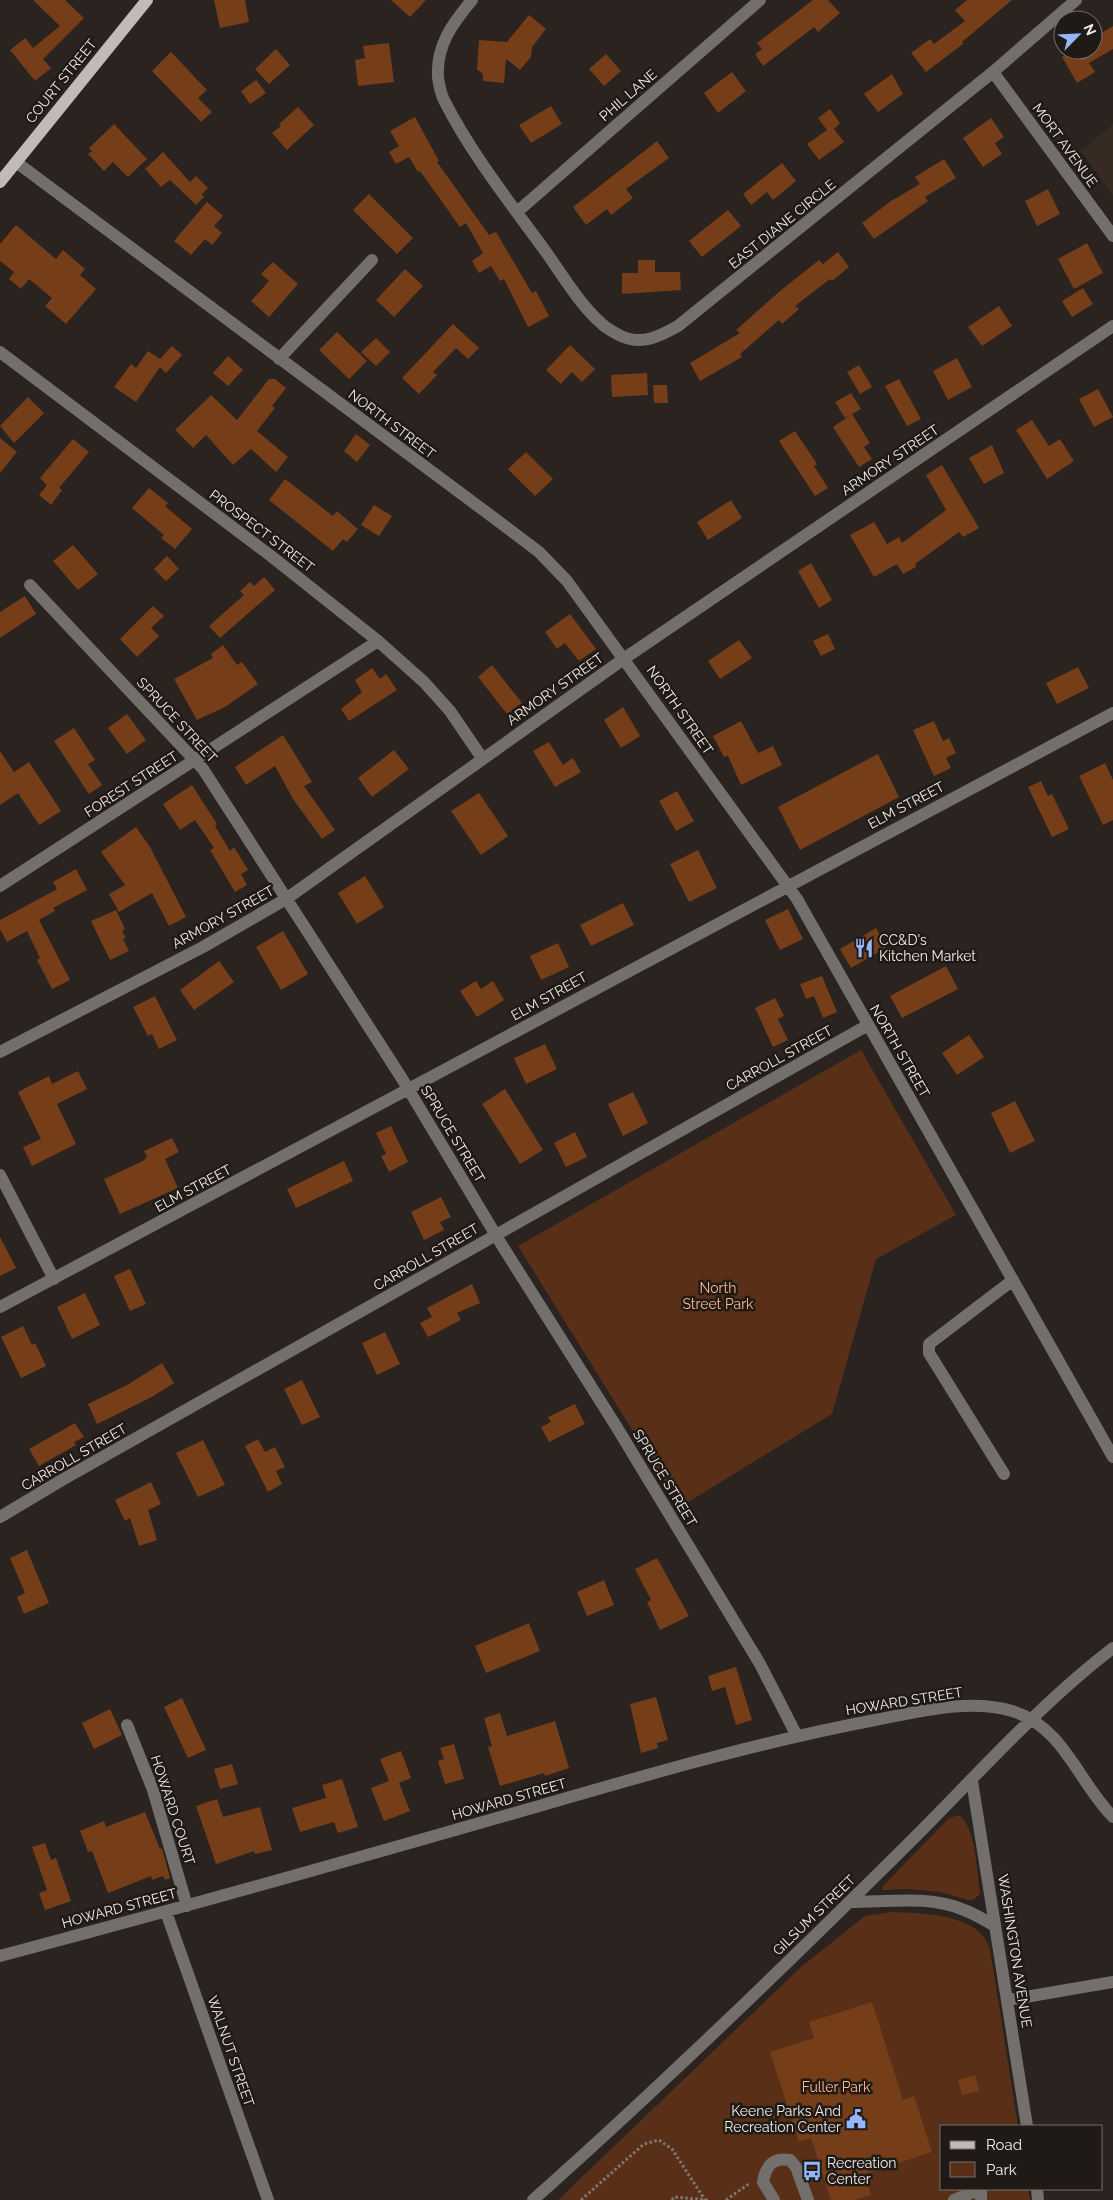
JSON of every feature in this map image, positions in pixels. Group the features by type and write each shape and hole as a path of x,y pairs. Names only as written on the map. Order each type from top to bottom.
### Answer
{"main road":[{"name":"COURT STREET","path":"0,182 147,0"}],"street":[{"name":"EAST DIANE CIRCLE","path":"472,0 444,38 438,58 438,79 444,100 460,128 517,212 577,295 602,324 623,337 640,341 656,338 685,320 993,72 1076,0"},
{"name":"PHIL LANE","path":"517,212 760,0"},
{"name":"MORT AVENUE","path":"993,72 1113,236"},
{"name":"NORTH STREET","path":"16,162 538,552 567,582 625,658 797,900 1113,1457"},
{"path":"279,359 372,260"},
{"name":"ARMORY STREET","path":"0,1052 203,947 286,899 625,658 1113,326"},
{"name":"PROSPECT STREET","path":"0,352 271,556 378,641 424,682 450,711 482,758"},
{"name":"SPRUCE STREET","path":"30,585 203,769 409,1090 755,1656 797,1736"},
{"name":"FOREST STREET","path":"0,886 378,641"},
{"name":"ELM STREET","path":"0,1307 1113,713"},
{"name":"CARROLL STREET","path":"0,1517 496,1234 868,1025"},
{"path":"0,1175 54,1279"},
{"path":"1004,1474 929,1353 929,1344 1013,1280"},
{"name":"GILSUM STREET","path":"533,2200 850,1902 972,1781 1031,1717 1113,1648"},
{"name":"HOWARD STREET","path":"0,1956 166,1912 670,1767 797,1736 905,1715 976,1705 1000,1708 1031,1717"},
{"path":"1031,1717 1051,1734 1113,1817"},
{"name":"HOWARD COURT","path":"127,1725 153,1790 187,1906"},
{"name":"WASHINGTON AVENUE","path":"972,1781 1027,2125"},
{"path":"850,1902 912,1901 938,1903 963,1909 995,1926"},
{"name":"WALNUT STREET","path":"166,1912 268,2200"},
{"path":"1008,2000 1113,1982"},
{"path":"774,2200 763,2182 765,2171 771,2162 780,2158 790,2160 796,2167 808,2200"},
{"path":"954,2200 979,2190"}],"path":[{"path":"581,2200 644,2144 659,2140 672,2148 705,2200"},
{"path":"726,2200 752,2182 763,2182"},
{"path":"672,2200 674,2197 709,2200"}],"shaded area":[{"path":"1113,124 1113,196 1081,151"}],"green space":[{"name":"North Street Park","path":"861,1050 956,1215 876,1259 832,1414 680,1507 518,1246"},
{"path":"959,1815 965,1821 972,1840 977,1863 980,1894 973,1900 968,1900 940,1892 909,1889 883,1890 882,1887 949,1818"},
{"name":"Fuller Park","path":"891,1912 929,1914 944,1917 969,1925 980,1932 987,1942 1018,2125 940,2125 940,2190 1028,2190 1030,2200 558,2200 801,1967 865,1916"}],"building":[{"path":"33,0 65,0 84,18 43,59 51,68 35,81 10,50 25,38 33,48 60,26"},
{"path":"214,0 245,0 249,22 220,28"},
{"path":"391,0 426,0 410,17"},
{"path":"813,0 828,0 840,13 818,32 814,27 763,66 755,54 762,49 757,43"},
{"path":"967,0 1012,0 962,42 963,44 926,72 911,53 930,39 934,44 965,21 955,10"},
{"path":"529,15 546,29 532,47 531,57 520,70 506,59 504,83 483,81 483,74 477,69 479,40 507,42"},
{"path":"1113,26 1113,49 1103,55 1103,32"},
{"path":"389,43 394,82 358,86 355,60 365,58 363,46"},
{"path":"276,49 290,65 269,84 255,69"},
{"path":"171,52 207,90 198,98 212,112 201,122 152,71"},
{"path":"606,54 621,71 604,86 589,69"},
{"path":"1064,60 1094,60 1089,63 1095,72 1077,83"},
{"path":"732,72 746,91 718,113 704,93"},
{"path":"892,74 903,94 878,112 864,94"},
{"path":"256,80 266,93 250,104 241,91"},
{"path":"551,106 562,124 531,143 519,125"},
{"path":"298,107 314,125 287,150 272,133"},
{"path":"830,109 840,123 834,129 844,142 819,160 807,144 827,130 818,118"},
{"path":"415,117 439,161 437,162 489,235 496,232 532,293 536,291 549,316 528,327 504,279 500,281 491,266 479,273 472,261 483,253 466,223 460,227 420,171 418,172 409,157 396,164 389,152 399,146 390,131"},
{"path":"991,118 1004,137 995,143 1002,154 983,167 963,138"},
{"path":"114,124 147,159 128,177 113,162 104,171 88,154 92,151 89,148"},
{"path":"657,141 669,158 626,189 633,198 611,215 607,209 586,225 573,207"},
{"path":"163,152 190,182 196,176 208,188 202,194 204,197 196,205 170,180 161,187 145,169"},
{"path":"944,159 956,178 925,197 928,201 874,239 862,223 891,201 920,184 915,177"},
{"path":"782,163 796,181 773,200 767,192 751,205 743,194"},
{"path":"1048,189 1060,214 1037,226 1025,201"},
{"path":"369,194 413,238 397,254 353,210"},
{"path":"207,202 223,216 214,226 222,233 212,245 205,239 191,255 174,241"},
{"path":"728,210 741,226 702,257 689,241"},
{"path":"16,225 56,259 63,250 85,269 80,275 96,289 66,324 45,306 52,298 29,279 21,289 9,279 14,272 0,261 0,244"},
{"path":"1087,243 1103,273 1074,289 1058,259"},
{"path":"838,252 849,267 795,306 799,309 782,324 779,320 740,354 742,357 700,381 690,363 740,333 736,330 780,291 819,260 823,264"},
{"path":"638,260 655,260 655,272 680,272 681,290 622,294 622,273 638,273"},
{"path":"273,262 298,284 269,317 251,301 269,281 261,274"},
{"path":"405,269 423,286 394,317 376,300"},
{"path":"1083,288 1093,304 1072,317 1062,301"},
{"path":"999,306 1012,326 982,346 968,327"},
{"path":"453,324 479,348 468,359 456,348 433,372 437,375 419,394 402,378"},
{"path":"337,332 367,361 349,379 319,350"},
{"path":"376,338 390,352 376,366 361,352"},
{"path":"570,345 595,369 582,382 572,372 561,384 546,370"},
{"path":"172,346 182,355 166,373 160,367 136,402 114,387 131,364 136,368 148,351 160,359"},
{"path":"228,356 243,370 228,386 213,373"},
{"path":"957,358 972,387 948,400 933,371"},
{"path":"859,365 872,387 860,394 847,372"},
{"path":"647,373 648,395 612,397 611,375"},
{"path":"269,379 275,379 286,388 272,406 275,408 257,431 288,457 276,472 251,449 233,465 206,435 193,448 175,430 211,395 237,420"},
{"path":"899,379 921,419 907,426 885,386"},
{"path":"653,385 667,385 668,403 654,403"},
{"path":"1098,389 1113,417 1094,427 1079,399"},
{"path":"851,393 861,409 845,418 835,402"},
{"path":"28,397 44,413 14,443 0,426"},
{"path":"852,414 870,443 864,447 872,459 859,467 833,427"},
{"path":"1032,420 1049,446 1060,439 1074,461 1047,479 1016,430"},
{"path":"795,431 817,464 814,466 828,488 815,496 779,441"},
{"path":"356,434 370,445 357,462 344,451"},
{"path":"0,438 17,452 0,473"},
{"path":"73,439 89,452 59,488 62,490 51,505 39,495 47,485 40,478"},
{"path":"992,445 1004,473 984,484 969,458"},
{"path":"526,452 553,479 535,496 508,469"},
{"path":"942,465 979,528 963,537 959,532 915,564 916,567 903,574 897,564 874,577 850,535 874,522 887,544 899,537 902,543 946,510 926,475"},
{"path":"285,479 333,516 337,511 358,529 347,542 343,539 333,551 269,500"},
{"path":"149,488 168,503 165,506 192,529 175,549 161,538 164,535 132,508"},
{"path":"731,500 742,518 708,540 697,522"},
{"path":"374,505 392,516 379,536 361,525"},
{"path":"73,545 98,574 78,590 53,561"},
{"path":"167,556 179,569 166,581 154,569"},
{"path":"811,563 832,600 819,608 798,571"},
{"path":"264,577 275,590 220,638 209,626 244,595 240,591 250,582 254,586"},
{"path":"25,596 36,614 0,638 0,612"},
{"path":"153,606 164,616 151,628 159,636 137,657 120,639"},
{"path":"570,614 596,649 579,661 565,643 557,649 545,632"},
{"path":"828,634 835,649 821,656 813,641"},
{"path":"739,640 752,658 720,679 708,661"},
{"path":"223,645 237,665 242,662 258,684 225,707 197,720 174,679 213,658 211,654"},
{"path":"492,665 522,703 507,714 478,677"},
{"path":"1078,667 1089,688 1057,704 1046,683"},
{"path":"372,668 380,679 386,674 397,690 349,721 341,709 362,692 355,680"},
{"path":"623,707 640,736 621,748 604,720"},
{"path":"127,714 146,740 127,754 108,728"},
{"path":"741,721 758,753 773,746 782,765 741,785 728,756 724,757 713,736"},
{"path":"934,721 943,741 949,738 956,753 946,758 951,768 934,776 913,730"},
{"path":"74,728 95,760 88,764 102,785 89,794 54,741"},
{"path":"283,735 312,782 304,786 335,830 322,839 293,799 275,766 246,785 235,767"},
{"path":"549,742 563,765 573,758 581,772 555,787 533,751"},
{"path":"394,750 409,769 372,797 358,778"},
{"path":"0,751 14,772 29,762 61,811 39,825 18,793 0,805"},
{"path":"878,754 899,797 800,850 778,807"},
{"path":"1105,763 1113,780 1113,820 1103,825 1079,776"},
{"path":"1041,781 1048,796 1052,794 1069,829 1052,837 1028,787"},
{"path":"192,785 217,824 215,826 230,851 234,847 248,870 241,874 247,885 235,892 210,850 214,848 195,820 180,830 163,804"},
{"path":"677,791 694,821 676,831 659,801"},
{"path":"479,793 508,836 481,855 451,811"},
{"path":"136,827 150,847 186,917 169,926 152,893 119,912 109,894 125,885 101,852"},
{"path":"698,850 717,888 689,902 670,864"},
{"path":"76,869 87,890 53,908 55,911 39,920 70,980 52,989 37,960 40,958 27,931 7,942 0,929 0,920 57,889 53,882"},
{"path":"365,876 384,907 357,924 338,893"},
{"path":"623,903 634,925 591,946 580,925"},
{"path":"788,909 803,939 780,950 765,920"},
{"path":"116,910 125,929 122,931 126,938 123,939 129,951 110,960 91,921"},
{"name":"CC&D's Kitchen Market","path":"876,928 887,947 851,968 840,949"},
{"path":"283,931 308,974 281,990 256,947"},
{"path":"558,943 569,967 541,980 530,956"},
{"path":"219,961 234,982 194,1010 180,990"},
{"path":"946,966 958,989 902,1018 890,996"},
{"path":"822,976 837,1012 823,1018 814,996 806,999 800,984"},
{"path":"476,981 481,989 493,981 504,1000 477,1017 460,991"},
{"path":"155,996 177,1040 159,1049 152,1034 148,1036 133,1007"},
{"path":"775,998 784,1016 778,1019 788,1040 773,1047 755,1008"},
{"path":"969,1035 984,1057 957,1075 942,1053"},
{"path":"545,1044 557,1069 526,1084 514,1058"},
{"path":"78,1071 87,1089 57,1104 76,1144 32,1166 23,1147 41,1139 18,1092 49,1076 52,1084"},
{"path":"505,1089 543,1150 520,1164 482,1104"},
{"path":"633,1092 648,1123 623,1136 608,1104"},
{"path":"1015,1101 1035,1141 1010,1153 991,1113"},
{"path":"391,1126 408,1162 389,1172 381,1156 386,1154 376,1133"},
{"path":"575,1132 587,1157 566,1167 554,1143"},
{"path":"172,1138 179,1152 165,1159 178,1188 120,1214 104,1179 143,1161 147,1157 144,1151"},
{"path":"344,1161 353,1181 296,1208 287,1189"},
{"path":"441,1197 451,1217 440,1222 444,1230 424,1240 411,1212"},
{"path":"0,1237 16,1268 0,1276"},
{"path":"130,1269 146,1304 130,1311 114,1276"},
{"path":"472,1284 480,1303 457,1313 461,1320 428,1337 420,1323 432,1317 427,1308"},
{"path":"85,1293 100,1325 72,1339 57,1307"},
{"path":"23,1326 32,1345 35,1343 46,1366 21,1378 1,1337"},
{"path":"385,1332 400,1364 377,1375 362,1343"},
{"path":"162,1363 174,1383 150,1398 97,1424 88,1404 127,1385"},
{"path":"302,1380 320,1417 302,1425 284,1389"},
{"path":"575,1404 585,1424 549,1442 541,1427 551,1422 548,1417"},
{"path":"75,1423 84,1437 74,1442 76,1445 39,1466 29,1449"},
{"path":"258,1439 265,1452 275,1447 285,1467 276,1471 282,1484 268,1492 245,1446"},
{"path":"203,1440 225,1485 198,1497 176,1453"},
{"path":"151,1482 161,1504 148,1510 157,1540 139,1546 130,1518 125,1521 115,1500"},
{"path":"27,1550 49,1603 24,1614 17,1597 25,1593 10,1558"},
{"path":"657,1558 689,1616 660,1630 647,1602 651,1600 635,1569"},
{"path":"604,1580 614,1605 587,1616 577,1592"},
{"path":"529,1623 540,1651 486,1673 475,1646"},
{"path":"736,1667 752,1720 736,1725 725,1687 712,1691 708,1676"},
{"path":"656,1697 668,1740 657,1743 658,1748 641,1753 630,1704"},
{"path":"182,1698 206,1750 188,1758 164,1707"},
{"path":"110,1709 122,1735 94,1749 82,1723"},
{"path":"500,1713 507,1736 555,1721 569,1768 545,1776 544,1773 500,1786 488,1747 492,1746 484,1718"},
{"path":"454,1744 464,1779 445,1784 438,1761 444,1759 440,1748"},
{"path":"401,1751 411,1778 399,1783 410,1811 384,1821 371,1788 389,1781 380,1759"},
{"path":"232,1764 238,1784 220,1789 214,1769"},
{"path":"342,1779 358,1827 338,1833 334,1822 300,1832 292,1808 326,1798 322,1785"},
{"path":"217,1799 223,1817 260,1807 272,1850 255,1854 254,1851 216,1864 196,1806"},
{"path":"145,1812 160,1849 162,1848 170,1878 165,1880 163,1876 152,1880 151,1876 108,1893 92,1851 88,1852 80,1831 104,1821 106,1827"},
{"path":"45,1843 51,1860 56,1858 71,1901 45,1910 39,1893 47,1890 32,1847"},
{"name":"Keene Parks And Recreation Center","path":"872,2002 903,2100 914,2096 932,2152 865,2174 871,2195 854,2200 831,2200 811,2138 799,2142 770,2052 814,2038 809,2022"},
{"path":"975,2075 979,2091 962,2095 958,2080"}],"place":[{"name":"CC&D's Kitchen Market","path":"864,948"},
{"name":"Keene Parks And Recreation Center","path":"856,2119"},
{"name":"Recreation Center","path":"812,2171"}]}
